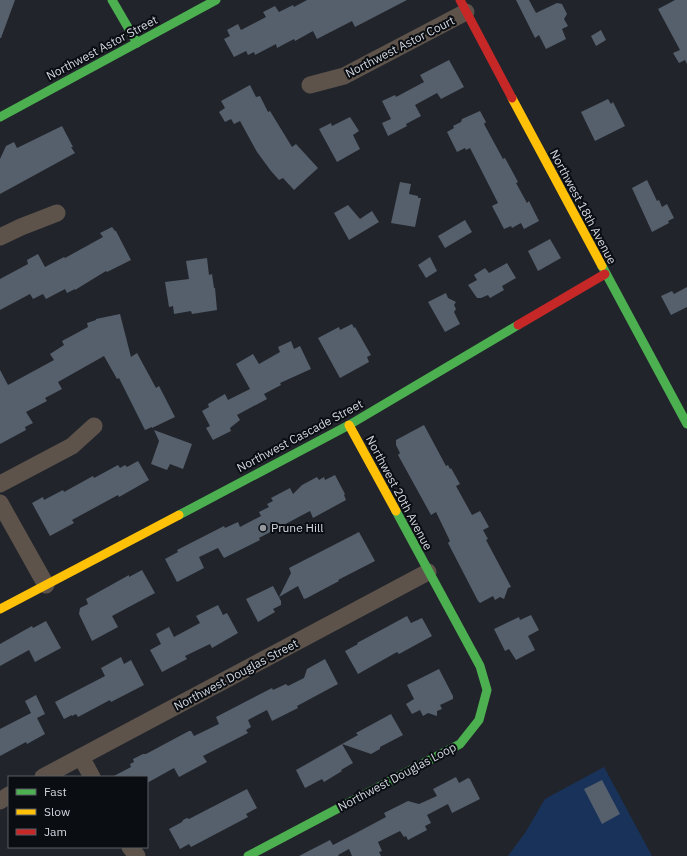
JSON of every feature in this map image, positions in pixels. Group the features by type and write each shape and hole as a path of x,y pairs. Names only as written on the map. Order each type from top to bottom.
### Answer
{"street":[{"path":"112,0 137,43"},
{"name":"Northwest Astor Street","path":"0,117 216,0"},
{"name":"Northwest Astor Court","path":"310,85 344,76 463,6"},
{"name":"Northwest 18th Avenue","path":"463,6 605,274 687,424"},
{"path":"0,237 57,213"},
{"name":"Northwest Cascade Street","path":"0,609 349,425 605,274"},
{"name":"Northwest 20th Avenue","path":"349,425 428,572"},
{"path":"0,484 72,446 94,426"},
{"path":"0,503 46,585"},
{"name":"Northwest Douglas Street","path":"45,776 428,572"},
{"name":"Northwest Douglas Loop","path":"248,856 460,744 479,720 487,690 480,666 428,572"},
{"path":"81,758 91,776"},
{"path":"131,848 137,856"}],"shaded area":[{"path":"604,767 652,856 508,856 525,833 545,799"}],"building":[{"path":"0,0 15,0 1,38 0,38"},
{"path":"307,0 407,0 355,27 352,21 317,39 313,31 295,41 294,39 277,48 276,44 255,55 254,52 248,55 246,51 234,57 224,39 230,36 227,30 238,24 241,30 266,17 263,12 275,6 279,12 293,5 294,7"},
{"path":"516,0 529,0 536,13 557,3 562,4 567,14 564,19 568,26 562,29 566,39 546,49 539,35 535,38"},
{"path":"675,0 687,0 687,64 685,60 679,63 673,53 680,50 658,9"},
{"path":"601,30 606,40 596,46 591,36"},
{"path":"449,60 464,87 441,99 437,93 415,105 421,116 406,124 407,126 388,136 382,123 391,119 382,101 395,95 396,97 424,82 420,75"},
{"path":"250,85 256,97 260,96 268,112 270,111 292,147 296,144 318,168 294,190 283,178 279,180 271,171 257,152 240,121 234,124 231,119 225,122 219,112 225,108 221,101"},
{"path":"608,99 611,104 613,102 625,126 595,141 581,112"},
{"path":"480,111 486,122 484,124 503,159 505,158 527,203 529,201 539,221 524,229 521,223 512,228 511,226 504,229 492,206 498,203 470,148 466,150 465,148 457,152 447,132 454,128 453,126 461,122 462,119"},
{"path":"350,117 359,131 353,135 360,149 337,162 319,129 331,123 332,126"},
{"path":"62,126 75,153 0,194 0,159 6,146 14,142 17,148"},
{"path":"647,180 657,201 659,200 662,207 667,204 674,218 668,221 669,223 652,232 632,188"},
{"path":"400,182 411,184 409,194 421,198 415,227 391,223"},
{"path":"348,205 360,219 372,211 379,222 349,240 334,213"},
{"path":"465,220 472,232 445,248 438,236"},
{"path":"112,227 116,231 131,260 107,272 106,271 75,290 67,293 65,289 46,299 43,294 33,299 30,294 0,310 0,279 28,264 27,260 38,254 45,267 64,257 65,258 103,237 100,233"},
{"path":"550,239 561,258 538,271 528,251"},
{"path":"430,257 437,271 426,278 418,265"},
{"path":"207,258 209,275 212,274 215,288 217,310 192,314 191,311 174,314 173,306 169,307 165,282 189,279 186,261"},
{"path":"507,263 516,278 502,286 504,290 490,298 488,295 477,298 468,285 477,280 474,275 485,268 489,273"},
{"path":"687,287 687,307 671,315 661,296 672,291 674,294"},
{"path":"446,293 448,298 456,302 454,305 456,309 454,312 460,324 445,332 428,302"},
{"path":"120,314 131,357 137,353 156,388 159,386 175,417 145,430 119,378 117,379 104,356 58,382 62,389 45,398 47,401 26,412 33,423 25,427 26,430 0,444 0,370 8,385 54,360 50,354 64,345 62,341 88,327 87,323 96,319"},
{"path":"352,324 371,355 367,357 369,362 340,378 318,338 339,327 340,330"},
{"path":"291,341 294,349 300,346 311,369 280,383 281,385 264,394 267,399 237,415 240,420 230,428 231,431 213,440 206,428 210,426 202,411 209,407 208,404 225,394 228,400 250,389 236,364 253,354 259,364 280,352 278,347"},
{"path":"424,425 446,466 448,465 450,469 451,468 460,484 456,486 472,515 480,511 489,527 483,530 488,539 486,540 511,587 508,588 504,599 500,597 495,600 493,596 480,603 478,601 448,543 450,541 436,512 431,515 398,455 400,453 396,445 396,440"},
{"path":"154,430 192,444 183,469 170,464 167,470 151,464 159,441"},
{"path":"138,461 149,480 119,497 118,495 72,520 74,523 50,536 32,503 43,497 44,500 63,490 64,492 93,476 94,478 118,465 120,468 125,465 127,467"},
{"path":"335,475 345,494 346,500 313,518 310,511 259,538 260,540 224,558 218,548 199,557 204,568 177,582 165,559 178,552 177,550 224,526 225,528 238,522 240,527 261,516 259,512 269,507 267,504 273,501 271,498 290,488 293,494 302,485 317,477 319,480 324,477 325,480"},
{"path":"359,532 375,561 307,598 304,599 298,586 279,597 291,573 289,568"},
{"path":"142,570 155,593 112,616 118,627 92,641 79,614 80,608 88,604 86,599 129,575 129,577"},
{"path":"273,586 281,601 281,605 273,609 275,612 258,622 246,599"},
{"path":"218,605 223,615 227,613 238,633 212,648 210,644 185,656 187,659 162,672 150,650 161,644 156,634 169,627 174,637 200,623 196,616"},
{"path":"531,615 539,630 528,636 535,650 516,660 509,649 505,651 494,629 519,617 520,620"},
{"path":"407,616 411,623 422,618 432,636 399,654 397,652 358,674 345,651"},
{"path":"46,621 61,648 35,662 29,650 0,666 0,644 32,626 33,628"},
{"path":"121,657 124,664 131,660 144,685 111,702 110,700 78,717 76,714 64,719 55,702 105,676 101,668"},
{"path":"325,659 338,684 297,706 298,708 272,721 267,710 248,720 251,727 246,730 248,733 203,756 207,762 179,777 174,768 148,782 148,776 114,776 131,767 130,764 134,762 133,759 146,754 189,731 191,731 194,736 219,724 216,717 272,688 273,690 286,684 288,686 304,678 307,669"},
{"path":"439,669 453,696 453,699 440,705 442,709 437,711 437,716 428,713 423,716 420,710 412,714 406,704 414,699 407,685"},
{"path":"36,695 45,714 37,718 45,734 0,756 0,729 31,713 25,701"},
{"path":"391,714 403,735 380,747 380,749 371,754 342,744 358,735 356,733"},
{"path":"342,744 353,763 324,782 322,779 305,788 296,770"},
{"path":"456,777 459,783 468,778 470,779 480,799 452,813 448,804 427,815 431,823 425,826 427,830 408,840 400,831 378,842 382,851 379,852 381,856 352,856 349,849 338,855 339,856 299,856 330,840 333,845 386,817 384,813 408,801 419,804 437,796 433,789"},
{"path":"602,780 620,814 602,824 584,789"},
{"path":"247,789 257,808 246,814 248,817 191,847 189,844 180,849 169,829 183,820 187,818 189,819"}],"traffic: fast":[{"path":"112,0 137,43"},
{"path":"0,117 216,0"},
{"path":"602,266 687,424"},
{"path":"179,515 349,425 518,325"},
{"path":"248,856 460,744 479,720 487,690 480,666 396,511"}],"traffic: slow":[{"path":"512,98 602,266"},
{"path":"349,425 396,511"},
{"path":"0,609 179,515"}],"traffic: jam":[{"path":"460,0 512,98"},
{"path":"518,325 605,274"}],"place":[{"name":"Prune Hill","path":"263,528"}]}
